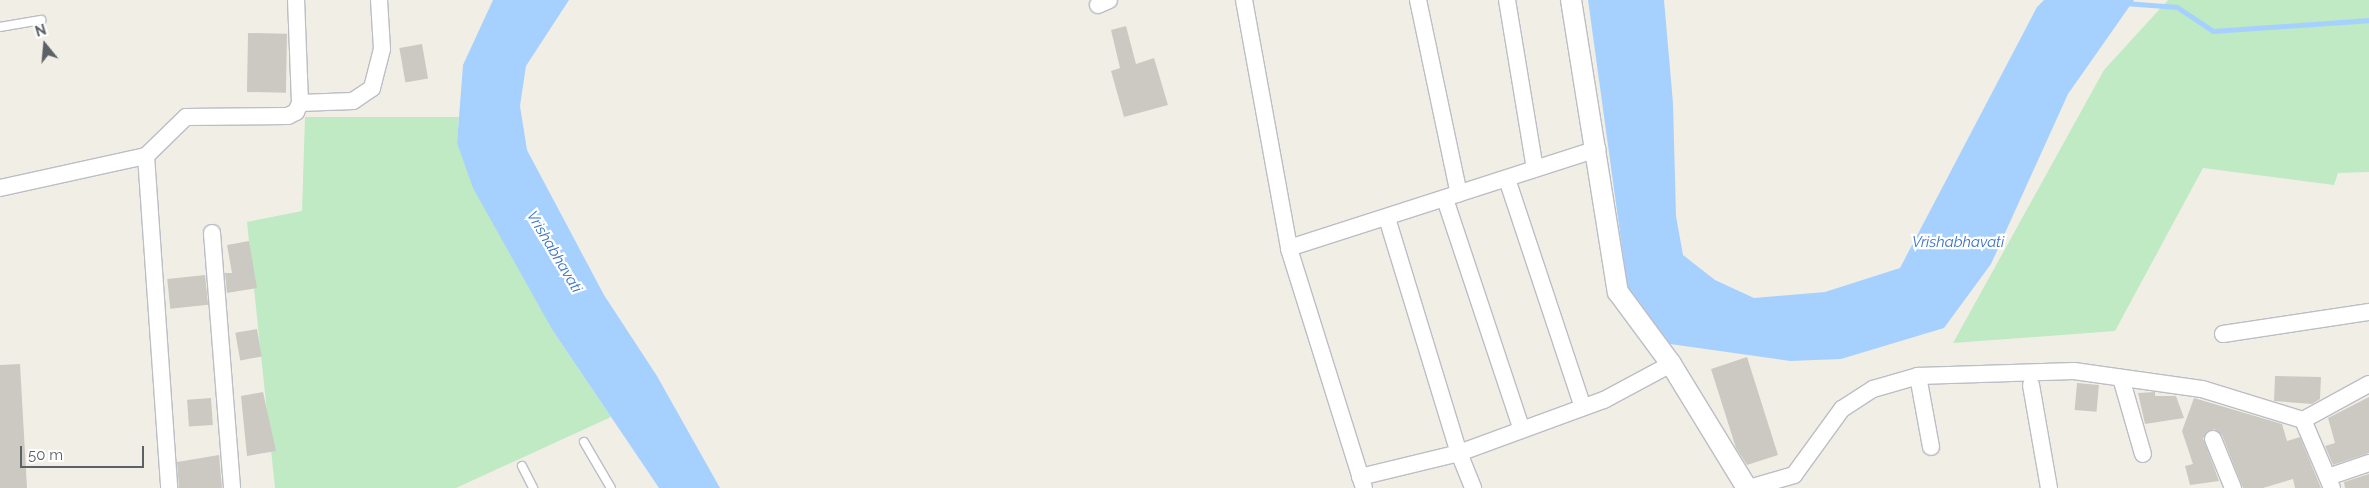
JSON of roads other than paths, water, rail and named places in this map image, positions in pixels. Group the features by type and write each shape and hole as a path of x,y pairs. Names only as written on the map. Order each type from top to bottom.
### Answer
{"street":[{"path":"0,188 146,156 186,117 288,116 300,103 296,0"},
{"path":"300,103 354,101 372,88 382,48 379,0"},
{"path":"1244,0 1289,248 1362,483 1459,453 1583,407 1671,364"},
{"path":"1418,0 1420,24 1452,197 1522,430"},
{"path":"1508,0 1535,170"},
{"path":"1571,0 1597,149 1618,292 1671,364 1748,488 1794,475 1842,409 1874,389 1918,376 2074,372 2202,389 2303,420 2369,384"},
{"path":"1289,248 1597,149"},
{"path":"146,156 169,488"},
{"path":"1506,179 1583,407"},
{"path":"1387,218 1459,453 1472,488"},
{"path":"212,232 232,488"},
{"path":"2223,334 2369,312"},
{"path":"1918,376 1930,447"},
{"path":"2121,378 2142,454"},
{"path":"2031,385 2049,488"},
{"path":"2303,420 2330,482 2369,463"},
{"path":"2213,439 2233,488"}],"lane":[{"path":"0,27 41,20"},
{"path":"584,442 611,488"},
{"path":"522,466 533,488"}],"water":[{"name":"Vrishabhavati","path":"493,0 569,0 526,66 520,106 527,150 604,295 657,376 720,488 659,488 553,331 473,188 457,143 463,65"},
{"name":"Vrishabhavati","path":"1588,0 1664,0 1673,103 1676,216 1683,255 1715,280 1754,298 1825,292 1900,268 2037,7 2044,0 2134,0 2068,94 1991,264 1944,328 1841,359 1790,361 1670,344 1628,291"}],"waterway":[{"path":"2125,3 2177,7 2213,31 2369,20"}]}
